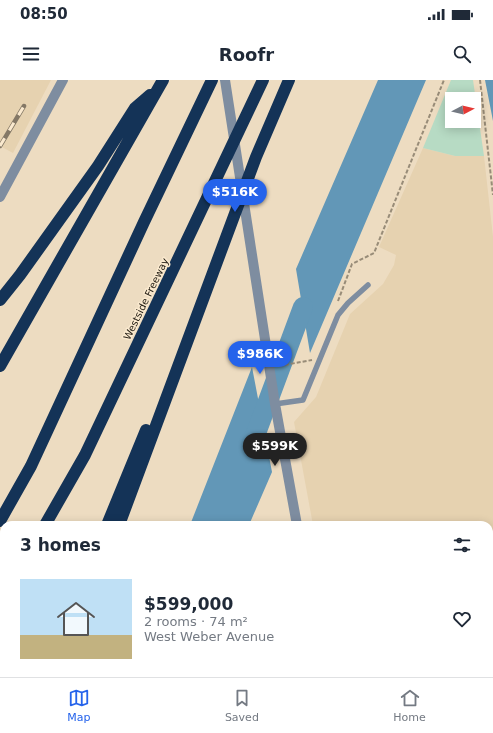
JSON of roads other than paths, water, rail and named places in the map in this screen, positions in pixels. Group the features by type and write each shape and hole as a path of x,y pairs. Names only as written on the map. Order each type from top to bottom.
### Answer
{"highway":[{"path":"0,521 31,466 144,222 212,80"},
{"name":"Westside Freeway","path":"47,521 85,455 263,80"},
{"path":"120,521 256,157 289,80"},
{"path":"0,300 20,275 98,166 136,108 161,84"},
{"path":"0,366 161,84"},
{"path":"109,521 149,422 162,409"}],"street":[{"path":"0,197 63,80"},
{"path":"225,80 275,404 296,521"}],"lane":[{"path":"275,404 303,400 338,315 348,303 368,285"}],"water":[{"path":"378,80 426,80 310,353 296,269"},
{"path":"485,80 493,80 493,121"},
{"path":"252,367 272,472 251,521 192,521"}],"waterway":[{"path":"252,444 303,307"}],"railway":[{"path":"0,146 24,106"}]}
